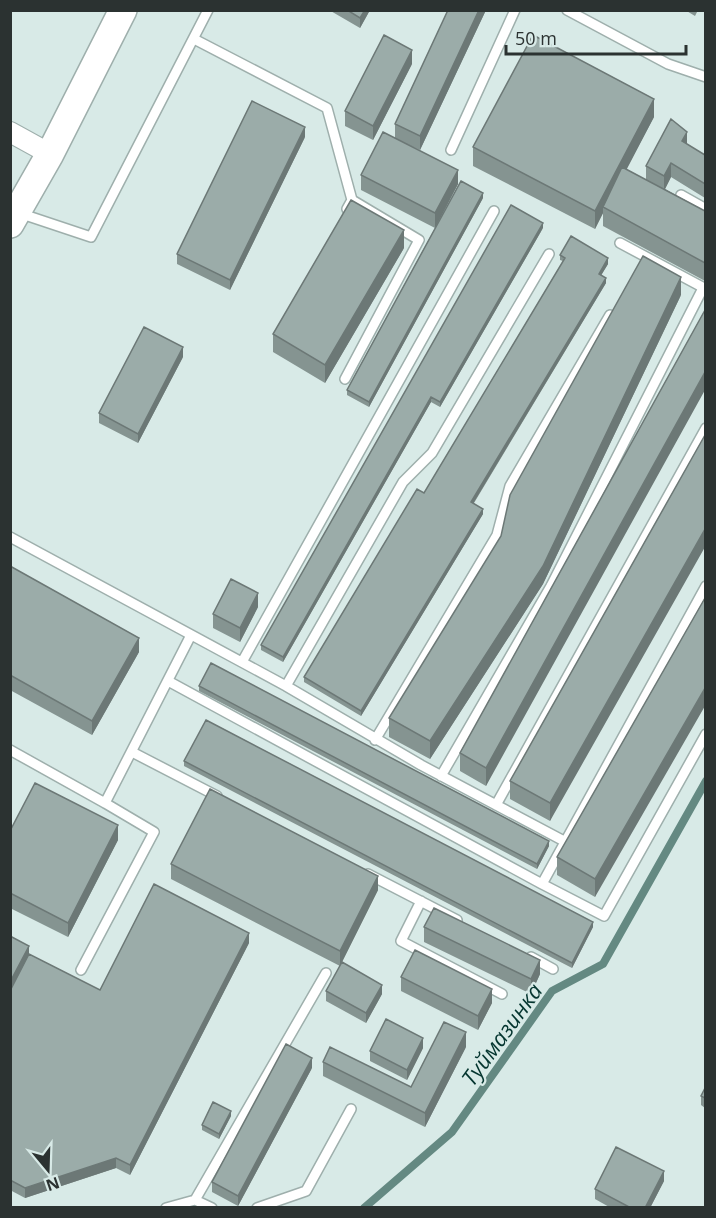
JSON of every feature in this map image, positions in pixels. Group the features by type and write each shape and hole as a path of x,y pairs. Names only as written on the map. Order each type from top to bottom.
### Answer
{"main road":[{"path":"13,219 50,154 123,10"}],"street":[{"path":"10,132 50,154"}],"lane":[{"path":"13,219 91,237 208,10"},
{"path":"451,150 515,10"},
{"path":"567,10 668,64 705,77"},
{"path":"194,39 327,108 352,200 419,240 345,379"},
{"path":"681,195 705,209"},
{"path":"341,220 352,200"},
{"path":"242,662 494,211"},
{"path":"441,776 551,586 704,289 620,243"},
{"path":"286,686 404,483 432,453 549,254"},
{"path":"639,267 645,257"},
{"path":"375,740 497,535 510,486 615,306"},
{"path":"496,805 705,428"},
{"path":"10,537 286,686 375,740 564,841"},
{"path":"542,884 705,586"},
{"path":"105,803 191,635"},
{"path":"168,681 604,916 705,734"},
{"path":"10,750 154,831 81,970"},
{"path":"132,752 225,800"},
{"path":"359,869 462,922"},
{"path":"421,901 401,941 502,994"},
{"path":"523,953 553,969"},
{"path":"195,1200 326,973"},
{"path":"257,1208 306,1191 351,1109"},
{"path":"166,1208 195,1200 212,1208"}],"building":[{"path":"347,10 365,10 360,18"},
{"path":"448,10 479,10 420,136 395,124"},
{"path":"384,35 412,50 373,126 345,111"},
{"path":"533,35 654,99 595,211 473,147"},
{"path":"252,101 305,127 230,280 177,254"},
{"path":"671,119 687,132 682,141 705,155 705,184 671,163 664,176 646,166"},
{"path":"383,132 458,170 435,213 361,175"},
{"path":"622,167 705,211 705,263 603,207"},
{"path":"461,181 483,193 369,402 347,390"},
{"path":"351,200 404,230 325,365 273,334"},
{"path":"511,205 543,223 440,402 431,397 283,657 261,645"},
{"path":"571,236 608,258 599,274 606,278 471,502 483,509 361,711 304,677 417,489 424,493 565,258 560,255"},
{"path":"643,256 681,277 543,566 430,741 389,718 501,536 510,495"},
{"path":"705,310 705,372 486,768 460,753"},
{"path":"144,327 183,347 138,434 99,413"},
{"path":"705,435 705,529 550,803 510,781"},
{"path":"10,566 139,638 92,721 10,675"},
{"path":"231,579 258,593 240,628 213,614"},
{"path":"705,598 705,688 595,879 557,857"},
{"path":"211,663 549,841 537,864 199,686"},
{"path":"206,720 593,922 572,963 184,761"},
{"path":"35,783 118,825 68,923 10,893 10,831"},
{"path":"210,789 378,876 340,951 171,864"},
{"path":"154,884 249,933 130,1165 116,1158 25,1188 10,1180 10,991 29,954 100,990"},
{"path":"434,908 540,960 531,979 424,927"},
{"path":"10,936 29,946 10,982"},
{"path":"415,950 492,989 478,1016 401,977"},
{"path":"342,962 382,985 366,1013 326,991"},
{"path":"386,1019 423,1038 407,1070 370,1051"},
{"path":"444,1022 466,1032 425,1113 323,1062 330,1047 411,1087"},
{"path":"286,1044 312,1058 238,1196 212,1182"},
{"path":"213,1102 231,1111 219,1134 202,1125"},
{"path":"616,1147 664,1171 645,1208 631,1208 595,1189"}],"waterway":[{"name":"Туймазинка","path":"364,1208 452,1132 552,991 603,964 706,781"}]}
